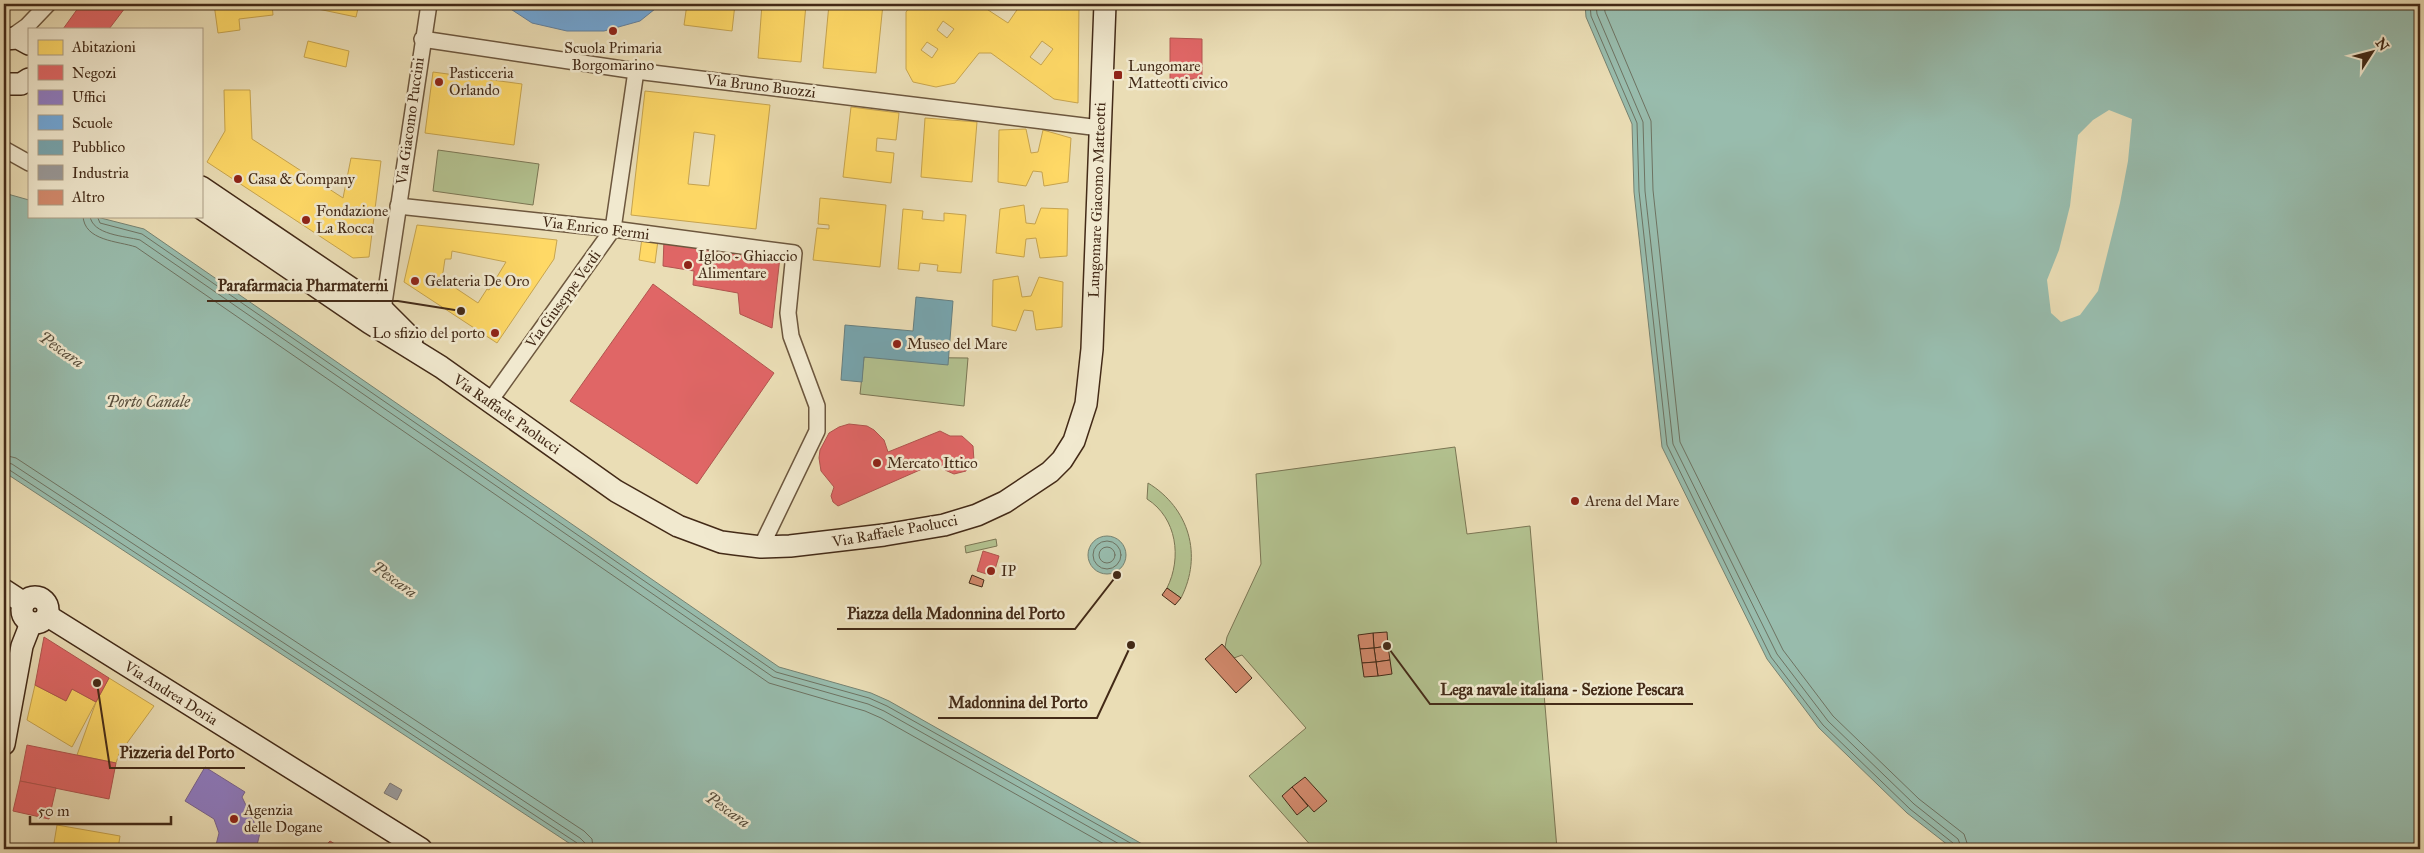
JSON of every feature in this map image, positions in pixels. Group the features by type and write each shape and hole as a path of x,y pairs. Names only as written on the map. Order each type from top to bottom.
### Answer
{"street":[{"path":"14,40 48,4"},
{"name":"Via Giacomo Puccini","path":"376,316 398,206 428,4"},
{"name":"Lungomare Giacomo Matteotti","path":"1087,395 1092,349 1105,4"},
{"name":"Via Bruno Buozzi","path":"422,39 636,71 1100,128"},
{"name":"Via Giuseppe Verdi","path":"490,401 613,230 636,71"},
{"name":"Via Raffaele Paolucci","path":"202,188 376,316 441,367 616,491 662,517 722,542 761,547 818,544 902,533 944,525 991,509 1021,492 1062,460 1078,434 1087,395"},
{"name":"Via Enrico Fermi","path":"398,206 613,230 794,253 788,313 791,336 817,406 817,431 761,547"},
{"name":"Via Raffaele Paolucci","path":"202,209 376,316"},
{"name":"Via Andrea Doria","path":"4,590 34,614 421,849"},
{"path":"4,744 18,665 34,614"}],"green space":[{"path":"438,150 539,164 533,205 433,191"},
{"path":"864,357 968,358 964,406 860,394"},
{"path":"1455,447 1467,534 1530,526 1557,849 1314,849 1249,776 1306,728 1242,655 1226,661 1223,657 1227,637 1261,564 1256,474"},
{"path":"1148,483 1174,505 1188,534 1191,549 1191,565 1188,582 1181,598 1167,588 1174,564 1174,539 1165,517 1147,499"},
{"path":"996,539 997,546 966,553 965,546"}],"water":[{"path":"1585,4 2420,4 2420,849 1953,849 1907,813 1819,728 1767,659 1662,447 1634,192 1632,124 1586,17"},
{"name":"Porto Canale","path":"4,193 28,200 28,218 101,218 144,229 779,667 871,693 889,701 1151,849 578,849 4,472"},
{"path":"1107,536 1121,541 1126,555 1121,569 1107,574 1093,569 1088,555 1093,541"}],"pier":[{"path":"2109,110 2132,119 2128,161 2120,203 2098,291 2080,315 2061,322 2051,313 2047,280 2059,250 2070,206 2078,135 2093,120"}],"building: Abitazioni":[{"path":"214,4 272,4 273,15 239,19 240,30 218,33"},
{"path":"319,4 359,4 356,17 318,9"},
{"path":"687,4 735,4 732,31 684,25"},
{"path":"762,4 806,4 801,62 758,58"},
{"path":"829,4 883,4 876,73 823,68"},
{"path":"912,4 979,4 1008,23 1021,4 1079,4 1078,103 1054,99 991,53 979,53 955,83 936,87 913,82 906,69 906,12","holes":["943,21 954,29 947,38 937,30","1042,41 1053,49 1041,65 1030,57","927,42 938,49 932,58 921,50"]},
{"path":"308,41 349,51 346,67 304,57"},
{"path":"433,72 522,84 514,145 425,133"},
{"path":"224,90 250,90 252,139 343,198 351,158 381,161 369,257 353,258 207,162 225,131"},
{"path":"645,91 770,105 756,229 631,215","holes":["694,132 715,135 709,186 688,184"]},
{"path":"851,107 899,113 896,140 877,138 876,151 894,153 891,183 843,177"},
{"path":"925,118 977,122 972,182 921,177"},
{"path":"1026,129 1031,153 1038,152 1043,130 1071,138 1068,182 1044,186 1042,172 1033,171 1026,186 998,182 999,130"},
{"path":"820,198 886,205 880,267 813,260 817,228 829,229 829,225 818,224"},
{"path":"1024,205 1026,223 1035,224 1041,208 1068,209 1067,256 1040,258 1036,238 1026,239 1024,257 996,253 1000,209"},
{"path":"903,209 923,211 922,219 944,221 944,213 966,215 961,273 937,271 938,265 920,263 919,271 898,269"},
{"path":"417,225 557,240 554,259 497,343 404,282","holes":["452,251 506,262 489,290 487,289 478,303 442,279 445,259 451,259"]},
{"path":"642,238 658,240 655,263 639,260"},
{"path":"1018,276 1022,297 1031,296 1039,277 1063,282 1062,327 1036,330 1033,311 1024,310 1016,331 992,326 993,280"},
{"path":"109,678 154,706 119,754 116,763 77,755 96,702"},
{"path":"35,685 66,701 72,689 96,702 72,747 27,720"},
{"path":"57,825 120,836 118,849 53,849"}],"building: Negozi":[{"path":"81,4 128,4 110,28 64,28"},
{"path":"1170,38 1202,39 1202,79 1170,79"},
{"path":"664,240 780,257 772,328 740,314 738,293 693,285 694,271 663,266"},
{"path":"653,284 774,373 697,484 570,401"},
{"name":"Mercato Ittico","path":"849,424 867,426 874,430 884,440 888,452 940,431 950,436 962,436 973,446 974,461 966,471 954,474 945,470 938,462 838,506 833,502 831,496 834,487 821,471 820,450 829,433"},
{"path":"983,551 999,556 993,576 977,571"},
{"path":"44,637 109,678 96,702 72,689 66,701 35,685"},
{"path":"27,745 116,763 109,799 20,781"},
{"path":"20,781 56,788 49,819 13,811"},
{"path":"330,841 343,849 322,849"}],"building: Uffici":[{"path":"205,767 245,792 242,797 256,826 254,831 260,833 256,849 215,849 219,833 214,819 185,801"}],"building: Scuole":[{"path":"503,4 660,5 640,21 604,31 567,31 532,23"}],"building: Pubblico":[{"name":"Museo del Mare","path":"916,297 953,301 948,365 864,357 862,382 841,380 845,325 913,331"}],"building: Industria":[{"path":"390,783 402,790 397,800 384,793"}],"building: Altro":[{"path":"972,575 984,580 982,587 969,583"},
{"path":"1167,588 1181,598 1175,605 1162,595"},
{"path":"1387,632 1388,646 1374,648 1373,633"},
{"path":"1373,633 1374,648 1360,649 1358,635"},
{"path":"1222,644 1252,678 1236,693 1205,659"},
{"path":"1388,646 1390,660 1376,662 1374,648"},
{"path":"1374,648 1376,662 1362,663 1360,649"},
{"path":"1390,660 1392,674 1378,676 1376,662"},
{"path":"1376,662 1378,676 1364,677 1362,663"},
{"path":"1305,777 1327,801 1314,812 1292,787"},
{"path":"1292,787 1308,806 1297,815 1282,796"}],"place":[{"name":"Scuola Primaria Borgomarino","path":"613,31"},
{"name":"Lungomare Matteotti civico","path":"1118,75"},
{"name":"Pasticceria Orlando","path":"439,82"},
{"name":"Casa & Company","path":"238,179"},
{"name":"Fondazione La Rocca","path":"306,220"},
{"name":"Igloo - Ghiaccio Alimentare","path":"688,265"},
{"name":"Gelateria De Oro","path":"415,281"},
{"name":"Parafarmacia Pharmaterni","path":"461,311"},
{"name":"Lo sfizio del porto","path":"495,333"},
{"name":"Museo del Mare","path":"897,344"},
{"name":"Mercato Ittico","path":"877,463"},
{"name":"Arena del Mare","path":"1575,501"},
{"name":"IP","path":"991,571"},
{"name":"Piazza della Madonnina del Porto","path":"1117,575"},
{"name":"Madonnina del Porto","path":"1131,645"},
{"name":"Lega navale italiana - Sezione Pescara","path":"1387,646"},
{"name":"Pizzeria del Porto","path":"97,683"},
{"name":"Agenzia delle Dogane","path":"234,819"}],"water label":[{"name":"Pescara","path":"62,349"},
{"name":"Pescara","path":"395,579"},
{"name":"Pescara","path":"728,809"}]}
